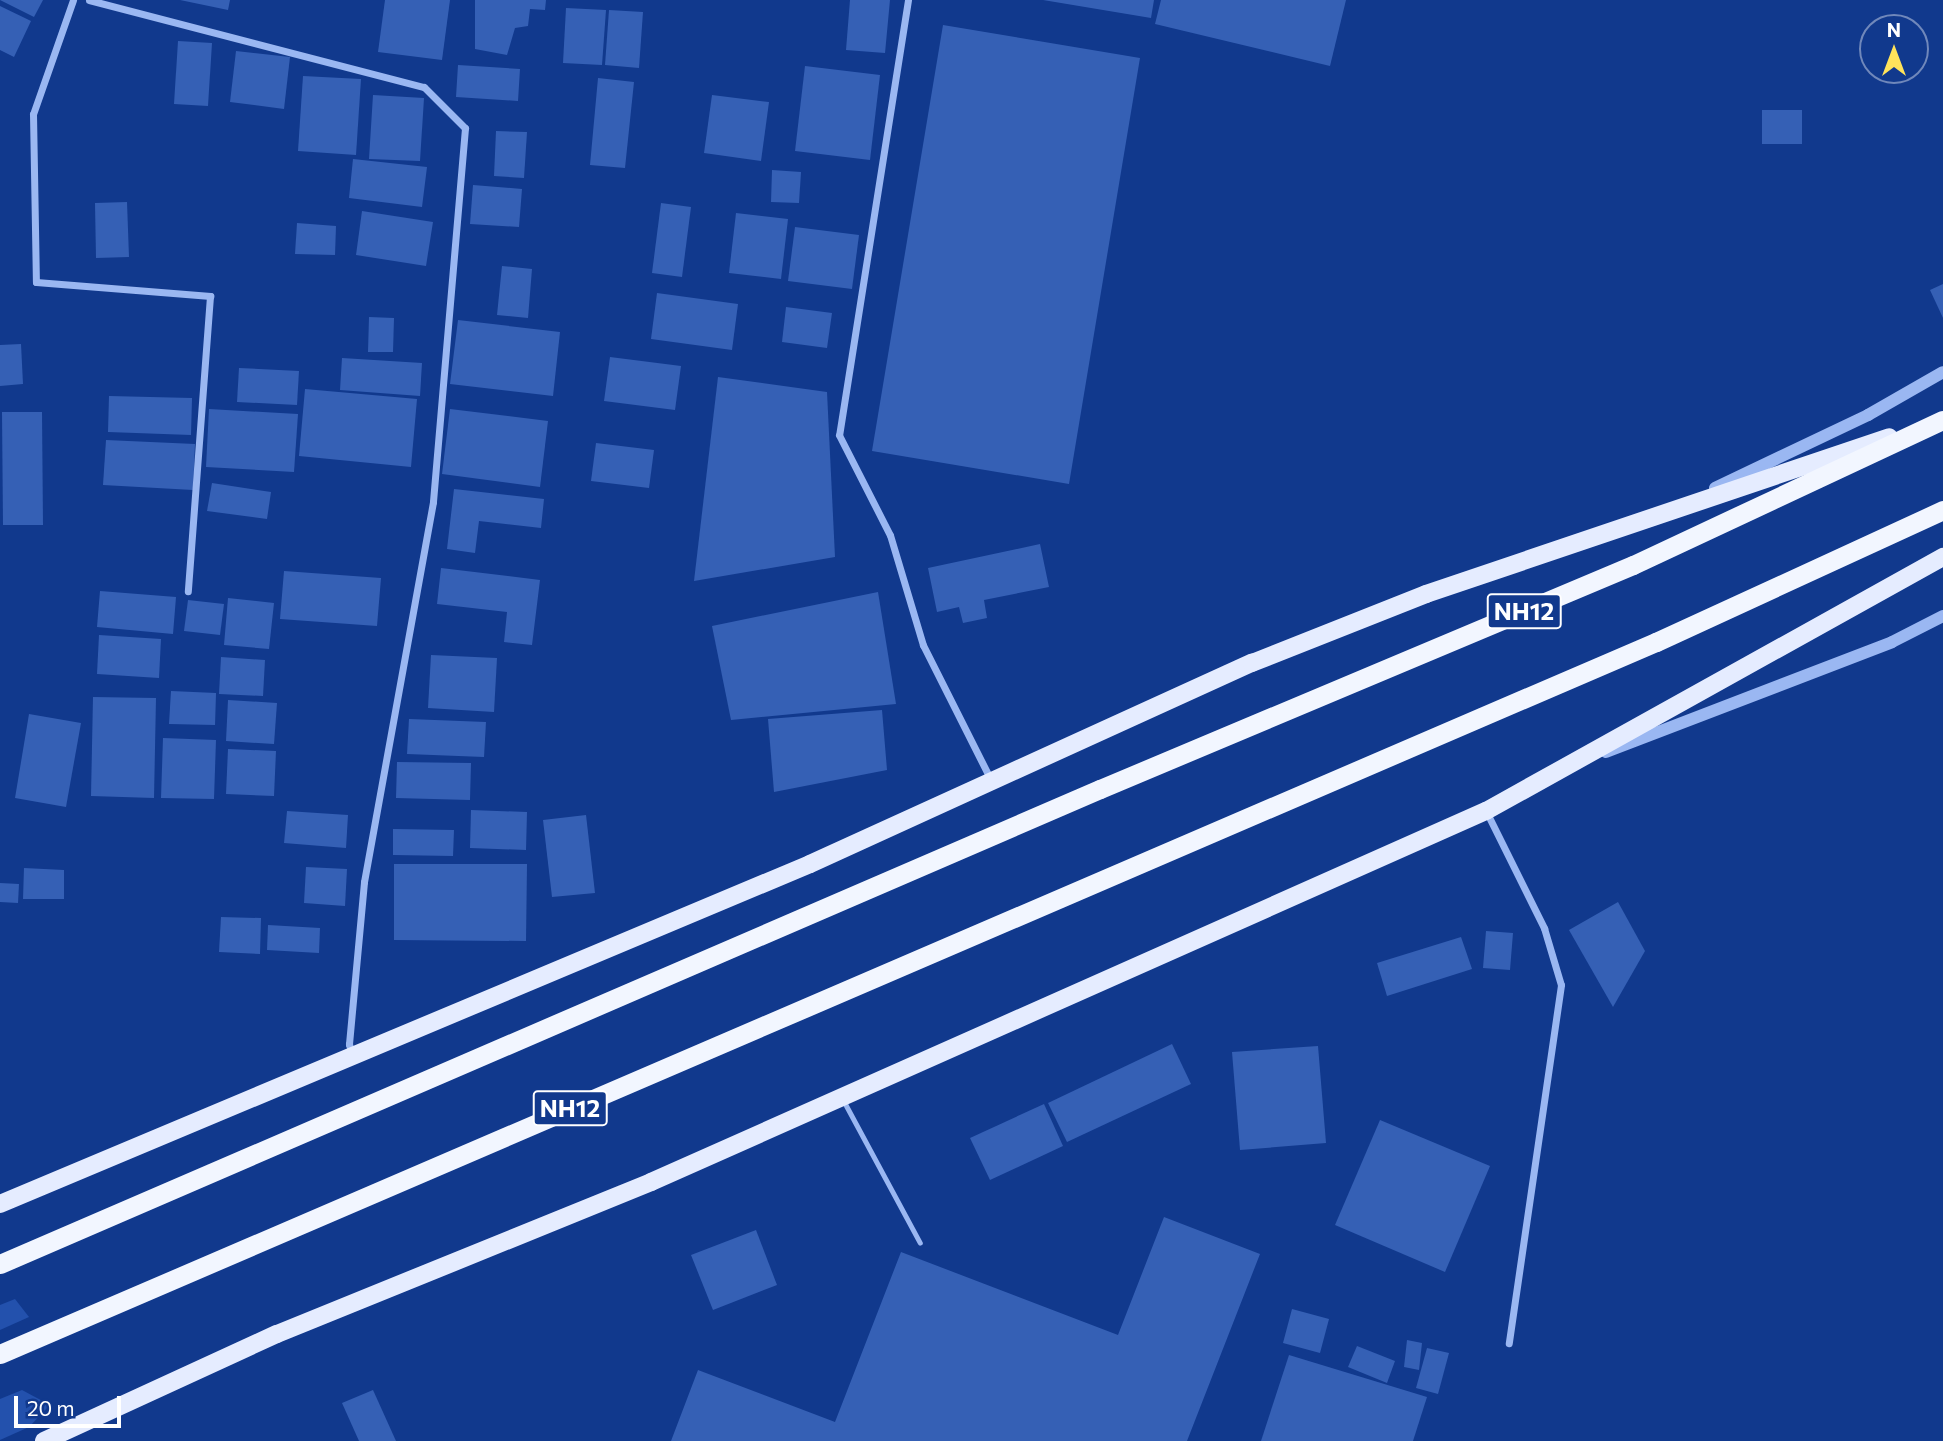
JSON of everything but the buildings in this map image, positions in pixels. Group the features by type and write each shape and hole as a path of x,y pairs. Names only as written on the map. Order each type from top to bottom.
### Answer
{"highway":[{"name":"NH12","path":"0,1264 1100,789 1633,565 1943,419"},
{"name":"NH12","path":"0,1354 1656,642 1943,510"}],"main road":[{"path":"0,1204 810,864 1252,663 1426,594 1943,419"},
{"path":"44,1441 277,1334 651,1182 1486,811 1586,759 1943,557"}],"street":[{"path":"73,0 33,114 36,282 210,296 188,591"},
{"path":"89,0 424,87 465,128 433,502 364,882 349,1044 353,1056"},
{"path":"908,0 839,435 890,535 923,645 991,780"},
{"path":"1632,525 1781,458 1943,372"},
{"path":"1586,759 1892,642 1943,616"},
{"path":"1486,811 1544,928 1561,985 1509,1343"}],"lane":[{"path":"841,1097 920,1244"}],"shaded area":[{"path":"15,1299 29,1317 0,1330 0,1305"},
{"path":"22,1390 50,1405 29,1427 0,1440 0,1399"}]}
